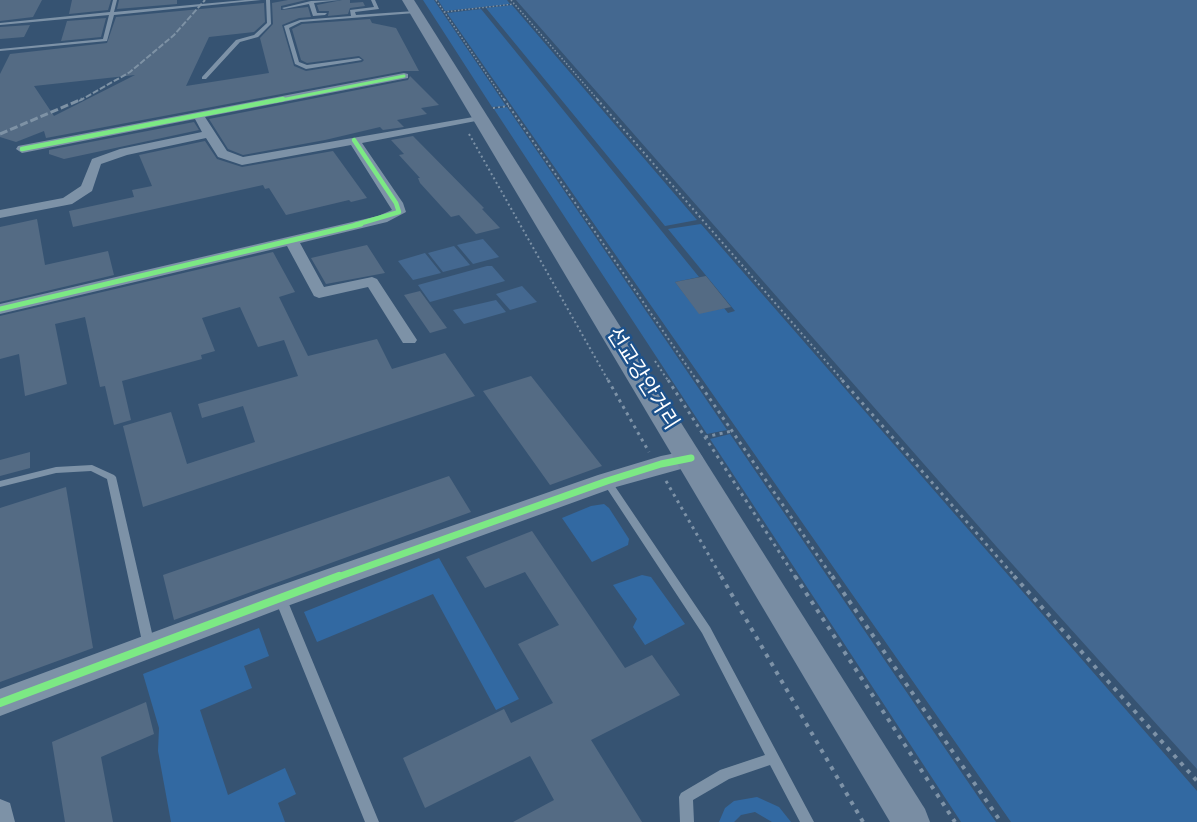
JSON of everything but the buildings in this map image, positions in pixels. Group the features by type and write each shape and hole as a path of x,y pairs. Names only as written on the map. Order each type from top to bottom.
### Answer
{"main road":[{"name":"선교강안거리","path":"425,3 483,113 698,448 911,822"}],"street":[{"path":"22,148 404,76"},
{"path":"198,115 222,154 242,161 483,113"},
{"path":"0,214 67,201 87,188 96,162 124,152 208,134"},
{"path":"0,309 382,219 399,212 396,203 354,140"},
{"path":"291,240 319,292 372,282 409,340"},
{"path":"0,703 280,597 657,465 698,448"},
{"path":"0,812 1,822"}],"lane":[{"path":"0,50 105,40 115,0"},
{"path":"0,24 259,0"},
{"path":"204,78 238,41 256,36 269,22 268,0"},
{"path":"311,2 315,15 377,8 373,0"},
{"path":"284,8 311,2 339,2"},
{"path":"359,60 306,67 297,63 286,31 290,23 354,17 425,3"},
{"path":"352,10 354,17"},
{"path":"0,484 56,470 92,468 111,477 118,517 149,646"},
{"path":"607,481 706,630 807,822"},
{"path":"280,597 372,822"},
{"path":"687,822 686,796 725,774 773,758"}],"path":[{"path":"511,0 951,505 1197,782"},
{"path":"425,3 444,12 1002,822"},
{"path":"444,12 514,4"},
{"path":"509,106 483,113 657,465 863,822"},
{"path":"653,358 698,448 955,822"},
{"path":"698,448 732,431"}],"shaded area":[{"path":"423,0 434,0 506,106 492,107"},
{"path":"438,0 507,0 510,4 445,11"},
{"path":"516,0 1197,0 1197,769 996,546"},
{"path":"512,5 697,220 665,226 486,8"},
{"path":"481,9 699,277 675,282 699,313 724,308 728,313 735,311 668,229 701,224 1197,791 1197,822 1011,822 447,13"},
{"path":"507,107 727,430 707,434 494,109"},
{"path":"483,239 499,257 473,264 457,245"},
{"path":"454,246 470,265 443,272 428,253"},
{"path":"425,253 441,273 413,280 398,261"},
{"path":"492,266 505,281 430,302 418,285"},
{"path":"522,286 537,302 510,310 496,294"},
{"path":"496,300 506,312 464,324 453,310"},
{"path":"730,434 996,822 961,822 710,439"},
{"path":"604,504 629,539 628,545 592,562 562,518 591,506"},
{"path":"439,558 519,699 496,710 433,594 317,642 304,612"},
{"path":"642,575 651,577 685,624 645,645 633,627 637,619 613,585"},
{"path":"259,628 269,656 244,666 252,688 200,710 228,795 285,768 296,794 278,803 285,822 171,822 158,751 159,728 143,674"},
{"path":"757,797 779,807 791,822 772,822 755,812 741,815 734,822 719,822 725,808 734,801"}],"railway":[{"path":"79,101 130,72 174,35 205,0"},
{"path":"0,134 82,99"}],"cycle path":[{"path":"22,149 404,76"},
{"path":"0,309 382,219 399,212 396,203 354,140"},
{"path":"0,703 280,597 607,481 661,464 691,458"}]}
